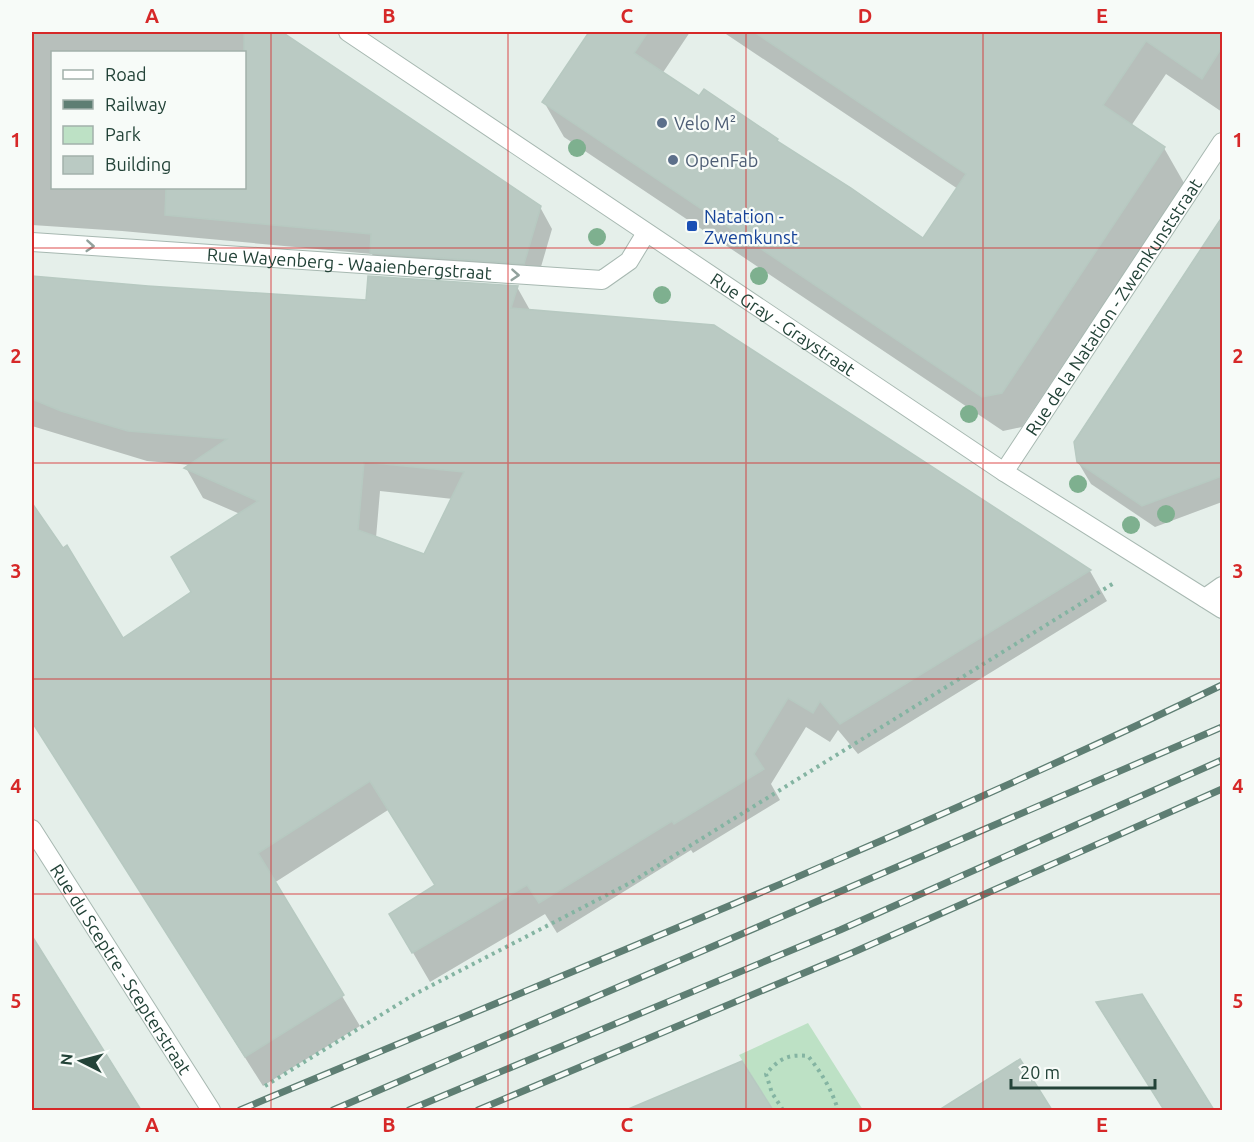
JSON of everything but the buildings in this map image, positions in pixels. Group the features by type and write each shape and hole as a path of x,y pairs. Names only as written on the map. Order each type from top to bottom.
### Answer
{"street":[{"name":"Rue Gray - Graystraat","path":"348,32 1004,472 1222,609"},
{"name":"Rue de la Natation - Zwemkunststraat","path":"1004,472 1222,142"},
{"name":"Rue Wayenberg - Waaienbergstraat","path":"32,242 602,280 629,261 646,233"},
{"path":"1205,598 1222,586"},
{"name":"Rue du Sceptre - Scepterstraat","path":"32,829 211,1110"}],"path":[{"path":"265,1086 415,993 630,884 1148,562"},
{"path":"783,1110 772,1093 766,1074 777,1062 794,1055 808,1056 834,1097 838,1110"}],"green space":[{"path":"808,1023 863,1110 773,1110 739,1055"}],"railway":[{"path":"240,1110 857,851 1222,685"},
{"path":"333,1110 1222,727"},
{"path":"409,1110 840,930 1222,760"},
{"path":"478,1110 854,952 1222,789"}],"place":[{"name":"Velo M²","path":"662,123"},
{"name":"OpenFab","path":"673,160"},
{"name":"Natation - Zwemkunst","path":"692,226"}]}
